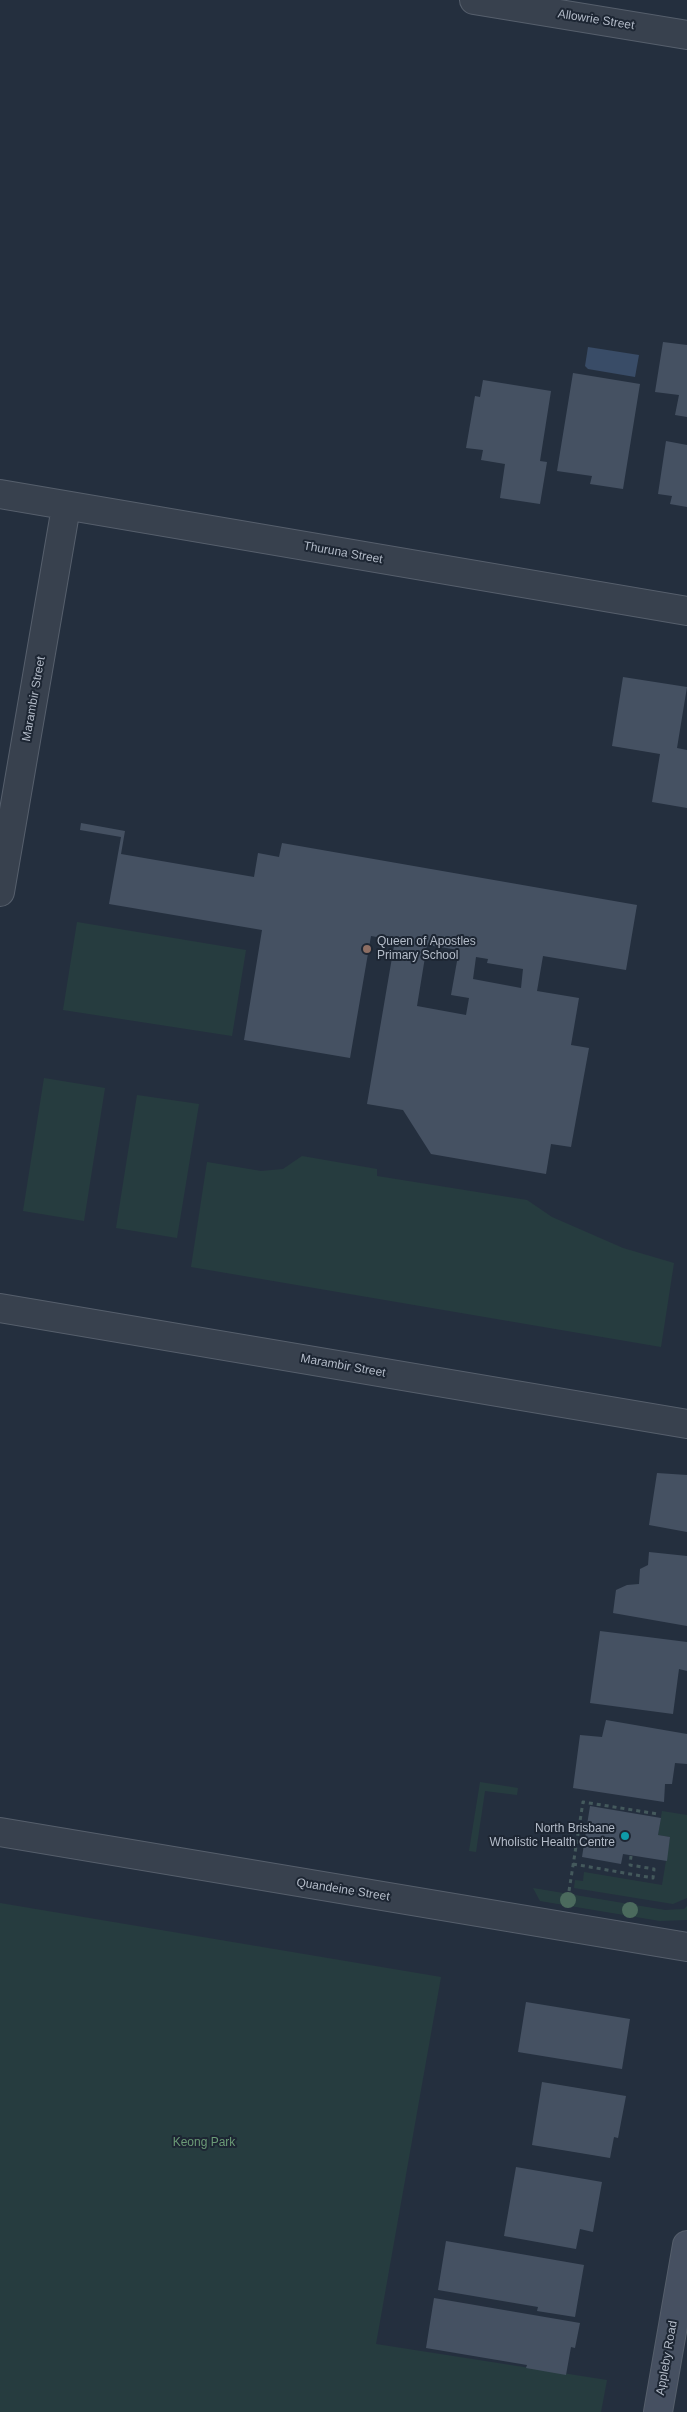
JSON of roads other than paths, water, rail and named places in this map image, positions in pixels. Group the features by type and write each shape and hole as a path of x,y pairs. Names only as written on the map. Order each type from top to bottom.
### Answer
{"main road":[{"name":"Appleby Road","path":"658,2412 687,2245"}],"street":[{"name":"Allowrie Street","path":"474,0 687,35"},
{"name":"Thuruna Street","path":"0,494 66,507 687,611"},
{"name":"Marambir Street","path":"0,892 66,507"},
{"name":"Marambir Street","path":"0,1308 687,1424"},
{"name":"Quandeine Street","path":"0,1832 687,1947"}],"water":[{"path":"588,347 639,355 635,377 588,369 585,366"}],"place":[{"name":"Queen of Apostles Primary School","path":"367,949"},
{"name":"North Brisbane Wholistic Health Centre","path":"625,1836"}],"park label":[{"name":"Keong Park","path":"204,2143"}]}
